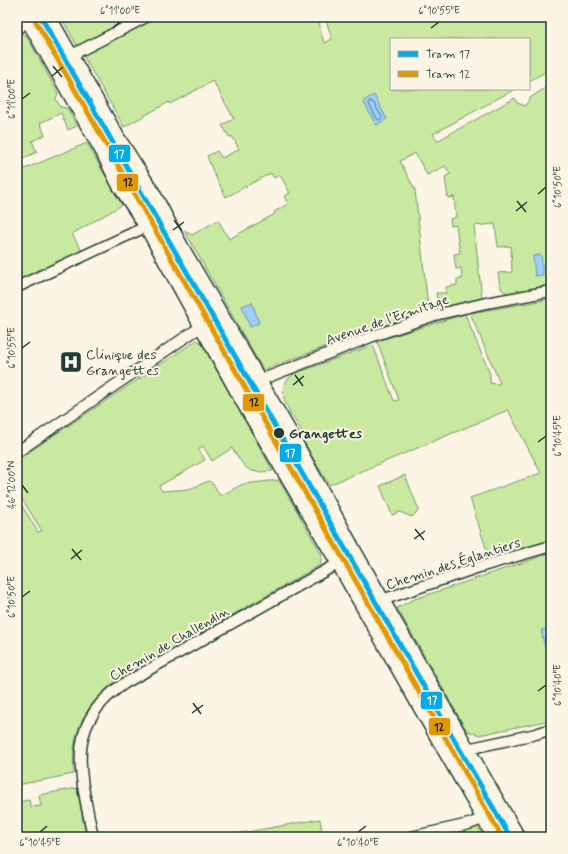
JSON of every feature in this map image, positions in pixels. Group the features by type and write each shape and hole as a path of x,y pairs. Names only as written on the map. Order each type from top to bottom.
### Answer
{"main road":[{"path":"48,17 117,138 151,192 259,381 355,554 517,837"},
{"path":"28,21 102,149 120,185 147,226 239,392 366,609 495,837"}],"street":[{"path":"54,64 146,17"},
{"path":"17,287 147,226 164,216"},
{"name":"Avenue de l'Ermitage","path":"239,392 259,381 373,336 435,315 486,303 551,291"},
{"path":"17,452 202,326 221,316"},
{"name":"Chemin des Églantiers","path":"366,609 382,600 476,568 551,546"},
{"name":"Chemin de Challendin","path":"94,837 81,773 81,748 88,724 101,702 125,683 355,554"},
{"path":"450,758 467,749 536,734 551,729"},
{"path":"412,837 469,824 485,818"}],"green space":[{"path":"61,17 138,17 78,47"},
{"path":"152,17 318,17 322,37 325,43 332,39 325,17 551,17 551,69 530,80 530,38 390,38 390,90 513,90 433,134 437,141 515,98 517,103 525,106 530,98 551,84 551,285 508,293 503,291 500,286 498,273 512,272 511,246 498,247 495,224 474,226 482,299 441,308 438,305 436,293 446,293 446,287 457,285 457,279 462,279 461,268 456,269 454,254 460,253 456,225 451,226 450,219 456,217 454,197 448,198 445,177 450,174 445,166 427,175 415,153 400,161 415,190 428,306 426,313 368,331 263,370 184,230 192,235 218,220 229,239 275,214 274,212 288,204 284,196 290,193 280,175 274,178 271,173 226,197 213,172 207,156 217,151 222,158 239,149 232,136 229,137 222,125 234,119 213,81 170,104 169,102 124,127 81,52"},
{"path":"23,33 26,35 58,93 56,99 60,107 67,108 77,126 68,130 61,113 40,123 45,135 32,141 37,152 17,161 17,34"},
{"path":"87,143 122,205 72,234 82,251 17,281 17,172"},
{"path":"551,299 551,541 490,561 470,498 541,473 508,410 329,485 301,437 304,435 286,404 284,388 287,380 294,374 373,345 394,401 399,400 377,341 465,314 490,374 490,383 497,384 500,383 470,313"},
{"path":"197,340 202,344 273,471 257,472 248,469 244,466 232,448 212,461 203,446 199,449 205,460 159,486 162,491 189,489 209,481 214,485 220,496 243,484 279,480 322,555 320,565 115,682 95,701 81,722 74,746 74,774 17,785 17,498 38,532 42,531 17,491 17,460"},
{"path":"405,475 419,510 412,517 400,512 392,515 380,486"},
{"path":"551,553 551,720 479,735 467,731 397,608 412,600"},
{"path":"77,788 86,837 17,837 17,802 29,800 31,807 41,806 39,795"},
{"path":"320,819 323,837 219,837"},
{"path":"476,826 484,837 429,837"}],"water":[{"path":"374,95 387,119 376,125 363,101"},
{"path":"541,255 543,275 535,276 533,256"},
{"path":"252,302 259,323 250,327 242,306"},
{"path":"548,629 551,646 545,648 541,630"}],"tram line":[{"name":"17","path":"41,17 510,837"},
{"name":"12","path":"35,20 502,837"}],"place":[{"name":"Clinique des Grangettes","path":"71,362"},
{"name":"Grangettes","path":"279,433"}]}
